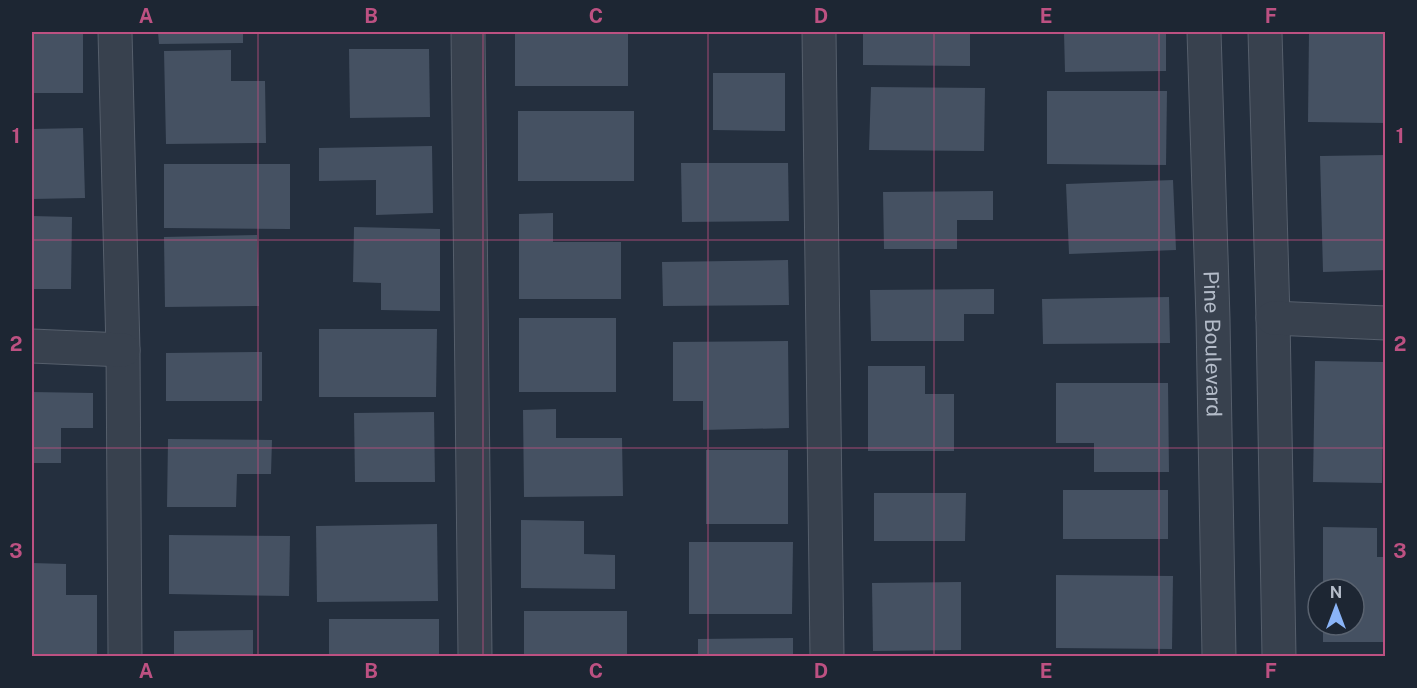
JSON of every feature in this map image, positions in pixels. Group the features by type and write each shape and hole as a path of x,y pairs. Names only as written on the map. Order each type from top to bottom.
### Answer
{"street":[{"path":"115,32 123,350 125,657"},
{"path":"468,32 475,657"},
{"path":"819,32 827,657"},
{"name":"Pine Boulevard","path":"1204,32 1213,331 1219,657"},
{"path":"1264,32 1273,318 1279,657"},
{"path":"1273,318 1386,323"},
{"path":"32,346 123,350"}],"building":[{"path":"32,32 83,32 83,93 32,93"},
{"path":"158,32 243,32 243,43 159,44"},
{"path":"515,32 628,32 628,86 515,86"},
{"path":"863,32 970,32 970,66 863,65"},
{"path":"1064,32 1166,32 1166,71 1065,72"},
{"path":"1309,32 1386,32 1386,123 1308,122"},
{"path":"349,49 429,49 430,117 350,118"},
{"path":"231,50 231,81 265,81 266,143 166,144 164,51"},
{"path":"713,73 785,73 785,131 713,130"},
{"path":"871,87 985,88 984,151 869,150"},
{"path":"1047,91 1167,91 1166,165 1047,164"},
{"path":"518,111 634,111 634,181 518,181"},
{"path":"83,128 85,198 32,199 32,129"},
{"path":"432,146 433,213 376,215 376,180 319,181 319,148"},
{"path":"1386,155 1386,270 1323,272 1320,156"},
{"path":"681,163 788,163 789,221 682,222"},
{"path":"164,164 290,164 290,229 164,228"},
{"path":"1173,180 1176,250 1069,254 1066,184"},
{"path":"993,191 993,220 957,220 957,249 884,249 883,192"},
{"path":"553,213 553,242 621,242 621,299 519,299 519,214"},
{"path":"32,216 72,217 71,289 32,289"},
{"path":"354,227 440,229 440,311 381,310 381,283 353,282"},
{"path":"257,235 259,306 165,307 164,237"},
{"path":"788,260 789,305 663,306 662,262"},
{"path":"994,289 994,314 964,314 964,341 871,341 870,290"},
{"path":"1169,297 1170,343 1043,344 1042,299"},
{"path":"519,318 616,318 616,392 519,392"},
{"path":"319,329 437,329 436,397 319,397"},
{"path":"788,341 789,428 703,430 703,401 673,401 673,342"},
{"path":"262,352 262,401 166,401 166,353"},
{"path":"1315,361 1384,362 1382,483 1313,482"},
{"path":"868,366 925,366 925,394 954,394 954,451 868,451"},
{"path":"1056,383 1168,383 1169,472 1094,472 1094,443 1056,443"},
{"path":"32,392 93,393 93,428 61,428 61,463 32,463"},
{"path":"556,409 556,438 622,438 623,496 524,497 523,410"},
{"path":"434,412 435,482 355,482 354,413"},
{"path":"168,439 272,440 271,474 237,474 236,507 167,507"},
{"path":"706,450 788,450 788,524 706,524"},
{"path":"1063,490 1168,490 1168,539 1063,539"},
{"path":"874,493 966,493 965,541 874,541"},
{"path":"521,520 584,521 584,554 615,555 615,589 521,588"},
{"path":"437,524 438,601 317,602 316,526"},
{"path":"1323,527 1377,528 1377,557 1386,557 1386,642 1323,642 1323,637 1366,637 1366,577 1323,577"},
{"path":"169,535 290,536 289,596 169,594"},
{"path":"689,542 793,542 792,614 689,614"},
{"path":"32,563 66,564 66,595 97,595 97,656 32,656"},
{"path":"1056,575 1173,576 1172,649 1056,648"},
{"path":"961,582 961,650 873,651 872,583"},
{"path":"524,611 627,611 627,656 524,656"},
{"path":"329,619 439,619 439,656 329,656"},
{"path":"253,630 253,656 174,656 174,631"},
{"path":"793,638 793,656 698,656 698,639"}]}
